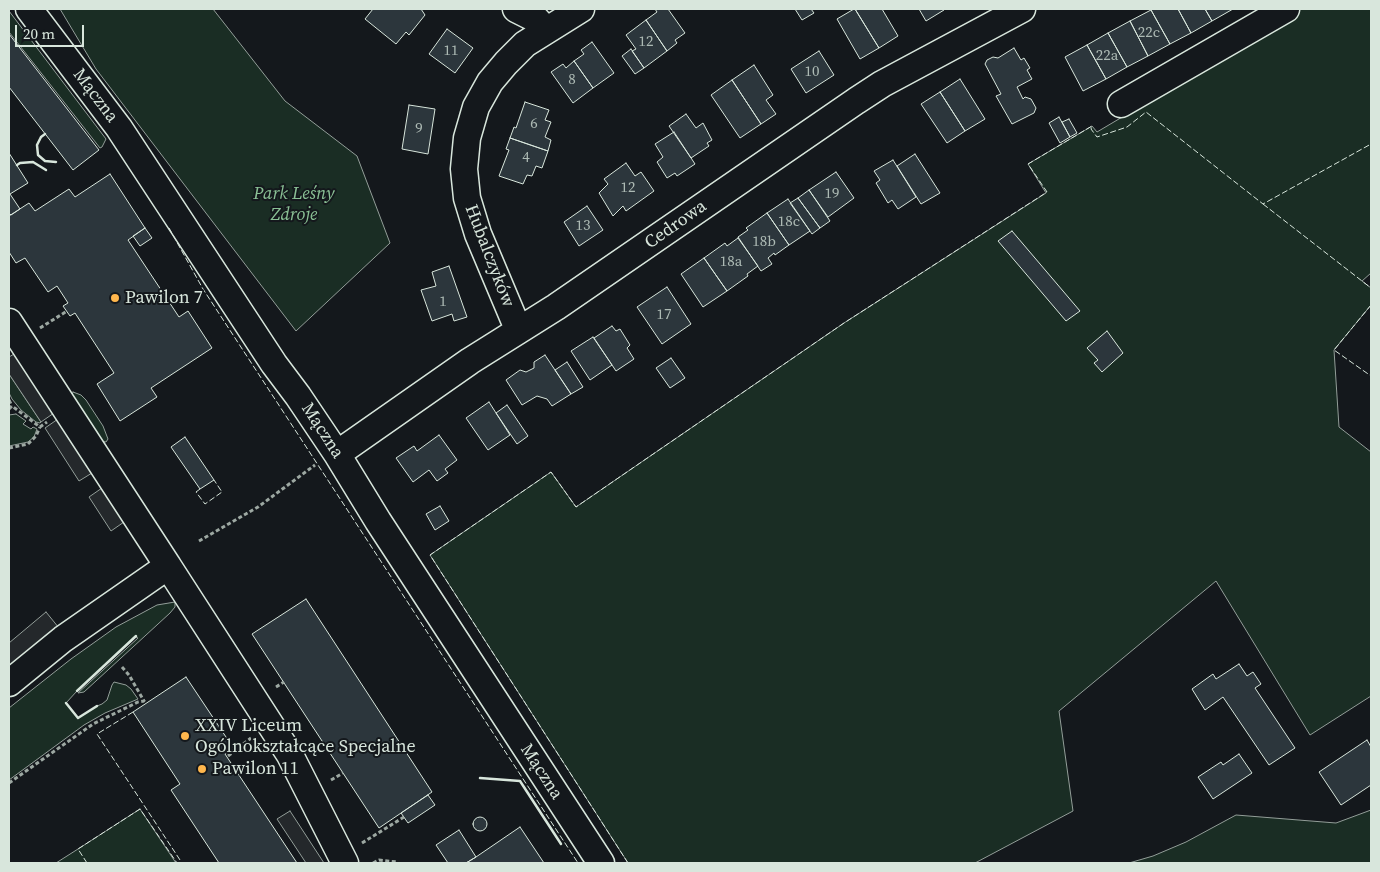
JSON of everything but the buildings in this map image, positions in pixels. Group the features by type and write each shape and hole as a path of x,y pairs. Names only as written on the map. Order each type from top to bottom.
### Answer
{"street":[{"name":"Mączna","path":"29,9 119,128 274,364 337,454 378,521 601,863"},
{"path":"516,9 536,19 546,30"},
{"name":"Hubalczyków","path":"518,330 478,234 467,198 464,169 468,138 476,107 490,82 506,63 525,44 581,9"},
{"name":"Cedrowa","path":"337,454 470,361 556,307 882,84 1022,9"},
{"path":"1121,104 1286,9"},
{"path":"14,331 290,755 343,860"},
{"path":"9,683 63,639 168,566"}],"path":[{"path":"14,331 67,311"},
{"path":"9,400 11,408 40,428"},
{"path":"9,448 28,444 36,436 40,428 66,409"},
{"path":"198,541 258,507 311,468 337,454"},
{"path":"9,783 93,724 115,712 145,702 122,667"},
{"path":"228,756 257,734"},
{"path":"343,860 404,817"},
{"path":"373,863 379,860 397,862 393,863"}],"green space":[{"name":"Park Leśny Zdroje","path":"60,9 213,9 285,101 357,156 390,243 296,331 96,69"},
{"path":"1294,9 1371,9 1371,273 1362,281 1371,288 1371,305 1334,350 1339,427 1371,452 1371,696 1310,735 1216,581 1059,711 1073,811 975,863 628,863 430,555 551,472 576,507 844,323 1046,193 1028,164 1092,126 1097,132 1208,66"},
{"path":"9,11 106,139 102,147 100,148 9,32"},
{"path":"9,374 40,423 21,410 12,399 9,393"},
{"path":"73,392 81,395 86,400 103,426 108,439 106,442 100,441 72,395"},
{"path":"16,414 26,421 23,424 31,429 33,427 37,429 34,437 28,442 9,446 9,415"},
{"path":"175,602 175,607 170,613 84,692 78,693 138,638 136,637 66,703 78,718 107,700 114,682 126,685 138,699 105,713 84,725 9,780 9,708 71,659 116,627 157,605"},
{"path":"140,809 176,863 56,863 78,849"},
{"path":"1371,810 1371,863 1129,863 1153,856 1186,842 1236,815 1336,823"}],"shaded area":[{"path":"14,354 54,413 41,422 9,374 9,357"},
{"path":"58,419 92,473 79,481 45,428"},
{"path":"102,488 124,522 111,531 89,497"},
{"path":"46,612 59,628 9,669 9,643"},
{"path":"290,811 324,863 306,863 277,819"}],"fence":[{"path":"628,863 430,555 551,472 576,507 844,323 1047,192 1028,164 1092,126 1091,129 1097,137 1127,127 1146,112 1263,204 1371,144"},
{"path":"1263,204 1371,288"},
{"path":"169,228 203,289 578,863"},
{"path":"1371,305 1334,350 1371,376"},
{"path":"200,489 196,492 205,504 222,492 214,480"},
{"path":"133,712 97,734 182,863"},
{"path":"87,863 78,849 140,809 177,863"}],"wall":[{"path":"45,134 37,145 38,155 45,161 56,162"},
{"path":"17,165 33,162 46,170"},
{"path":"77,691 136,636"},
{"path":"66,703 78,718 97,706"},
{"path":"480,778 520,781 561,844"}],"place":[{"name":"Pawilon 7","path":"115,298"},
{"name":"XXIV Liceum Ogólnokształcące Specjalne","path":"185,736"},
{"name":"Pawilon 11","path":"202,769"}]}
